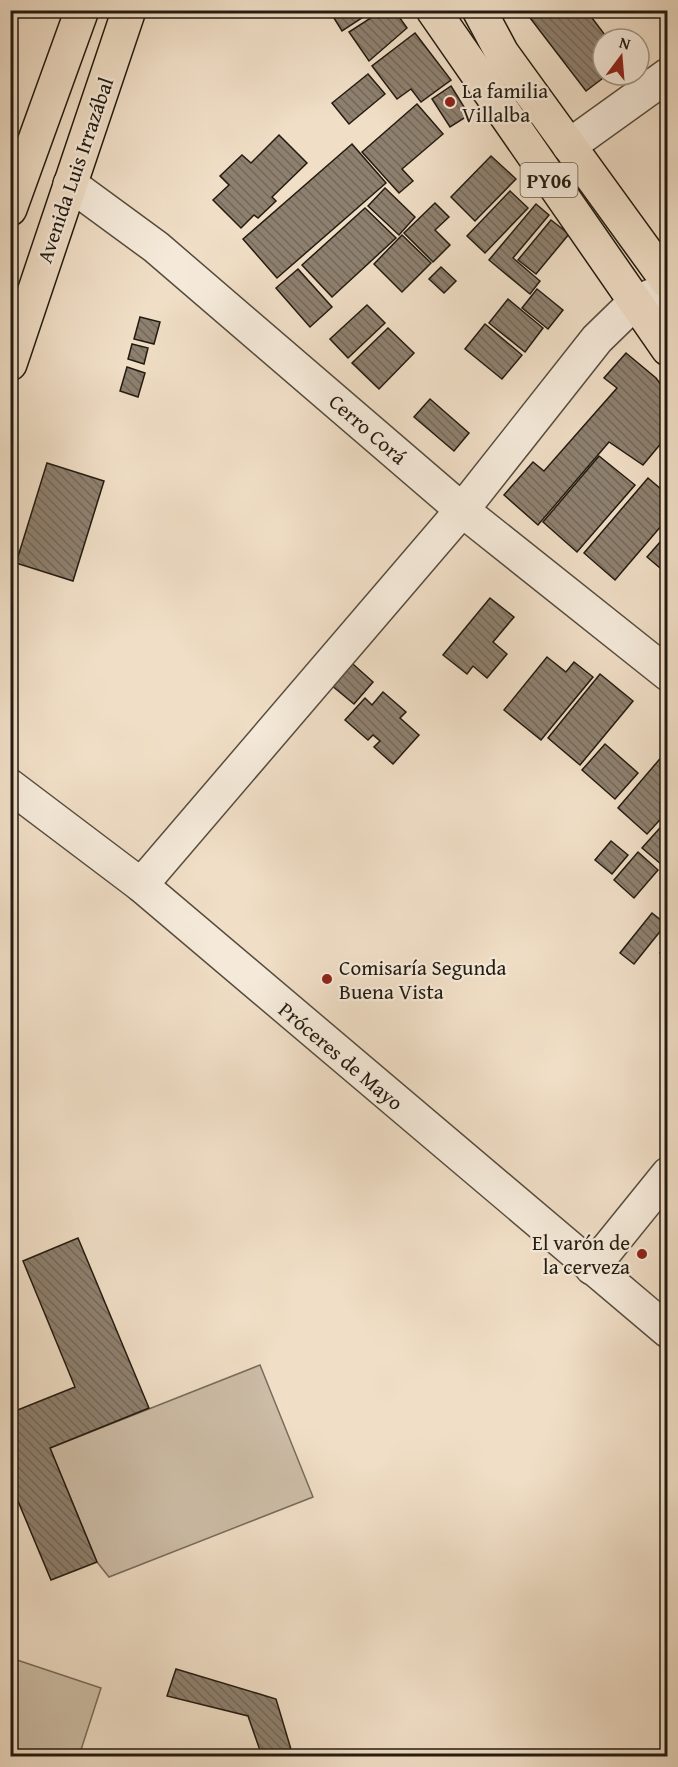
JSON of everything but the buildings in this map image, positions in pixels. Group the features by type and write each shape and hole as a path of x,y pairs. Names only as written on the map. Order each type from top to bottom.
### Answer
{"main road":[{"path":"10,209 82,10"},
{"name":"Avenida Luis Irrazábal","path":"10,364 129,10"},
{"name":"PY06","path":"433,10 668,349"},
{"name":"PY06","path":"479,10 502,53 668,282"}],"street":[{"path":"569,146 668,75"},
{"name":"Cerro Corá","path":"70,184 156,247 462,510 668,674"},
{"path":"141,885 462,510 597,339 634,303 668,289"},
{"name":"Próceres de Mayo","path":"10,786 141,885 668,1331"},
{"path":"592,1268 668,1174"}],"shaded area":[{"path":"260,1365 313,1497 109,1577 97,1562 50,1448"},
{"path":"11,1658 101,1688 79,1756 11,1756"}],"place":[{"name":"La familia Villalba","path":"450,102"},
{"name":"Comisaría Segunda Buena Vista","path":"327,979"},
{"name":"El varón de la cerveza","path":"642,1254"}]}
